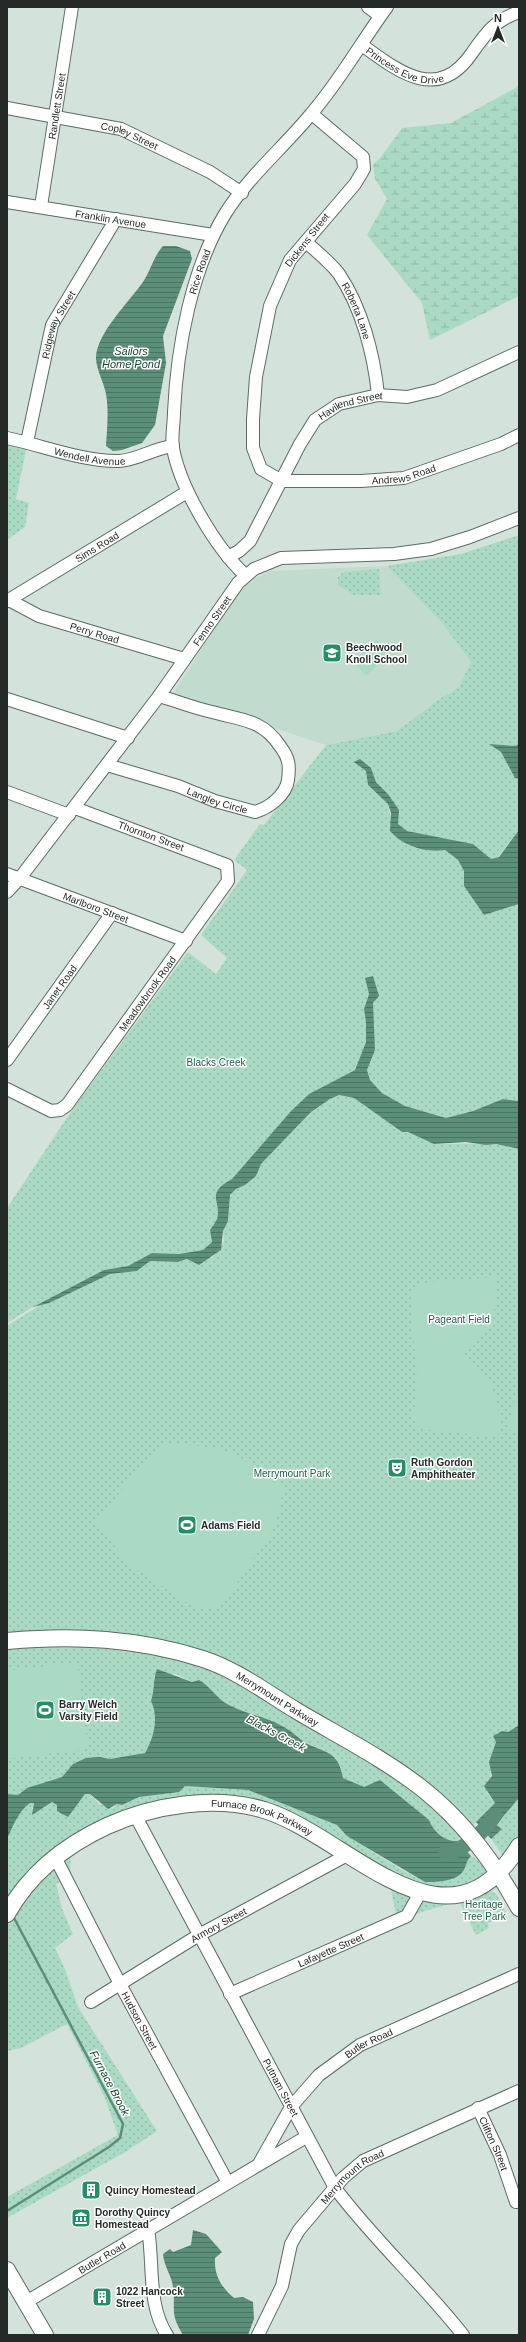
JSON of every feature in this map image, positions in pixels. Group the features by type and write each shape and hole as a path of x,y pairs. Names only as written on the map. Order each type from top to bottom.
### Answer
{"main road":[{"name":"Merrymount Parkway","path":"7,1641 66,1637 126,1641 182,1653 216,1664 390,1766 424,1790 465,1829 494,1867 519,1908"},
{"name":"Furnace Brook Parkway","path":"7,1914 22,1890 55,1857 88,1836 135,1815 188,1804 236,1805 262,1810 287,1819 391,1880 420,1893 439,1896 463,1893 488,1882 494,1867 510,1861 519,1846"},
{"path":"7,2270 45,2335"}],"street":[{"name":"Randlett Street","path":"42,206 57,116 72,7"},
{"path":"368,7 384,12"},
{"name":"Rice Road","path":"246,575 228,557 187,492 178,470 173,446 176,383 183,332 197,279 214,235 226,213 312,114 384,12"},
{"name":"Princess Eve Drive","path":"362,45 402,72 419,79 440,79 456,72 482,38 503,17 519,12"},
{"name":"Copley Street","path":"7,108 121,129 210,172 242,193"},
{"name":"Dickens Street","path":"282,481 261,468 253,448 256,377 265,326 279,281 290,260 331,210 355,184 364,169 363,157 312,114"},
{"name":"Franklin Avenue","path":"7,202 42,206 214,235"},
{"name":"Ridgeway Street","path":"27,442 52,325 116,219"},
{"name":"Roberta Lane","path":"306,242 338,272 351,293 376,372 378,395"},
{"name":"Havilend Street","path":"228,557 250,541 300,444 315,420 339,404 378,395 407,397 437,390 519,352"},
{"name":"Andrews Road","path":"282,481 361,481 404,478 501,444 519,435"},
{"name":"Wendell Avenue","path":"7,438 86,456 119,460 132,459 162,447 173,446"},
{"name":"Sims Road","path":"8,600 187,492"},
{"name":"Fenno Street","path":"7,892 20,878 128,738 246,575 262,564 281,558 388,554 431,549 470,537 519,518"},
{"name":"Perry Road","path":"8,600 39,616 184,659"},
{"name":"Langley Circle","path":"107,765 178,786 215,801 255,812 265,808 283,793 290,771 288,757 272,734 263,727 242,718 214,713 159,696"},
{"path":"7,699 128,738"},
{"name":"Thornton Street","path":"7,792 72,811 227,865"},
{"name":"Meadowbrook Road","path":"7,1089 51,1111 60,1110 67,1105 228,881 227,865"},
{"name":"Marlboro Street","path":"7,874 186,940"},
{"name":"Janet Road","path":"7,1060 112,913"},
{"name":"Putnam Street","path":"135,1815 306,2137 335,2188 359,2220 398,2260 463,2335"},
{"name":"Armory Street","path":"91,2002 199,1935 349,1854"},
{"name":"Hudson Street","path":"55,1857 120,1984 227,2181"},
{"name":"Lafayette Street","path":"230,1994 407,1916 420,1893"},
{"name":"Butler Road","path":"260,2162 291,2107 319,2075 360,2045 519,1974"},
{"name":"Merrymount Road","path":"258,2335 282,2286 293,2240 299,2230 335,2188 363,2161 478,2108 519,2091"},
{"name":"Clifton Street","path":"478,2108 500,2155 516,2202"},
{"name":"Butler Road","path":"26,2302 227,2181 306,2137"},
{"path":"148,2229 155,2304 158,2318 167,2335"}],"shaded area":[{"name":"Beechwood Knoll School","path":"387,566 442,623 472,663 459,687 438,700 397,731 326,745 172,695 240,589 256,578 270,571"}],"green space":[{"path":"519,86 519,296 430,340 422,303 367,235 387,199 375,179 373,165 381,157 402,128 451,123"},
{"path":"7,442 27,445 16,499 29,503 25,527 7,540"},
{"name":"Blacks Creek","path":"519,535 519,744 515,746 490,744 501,752 515,777 519,779 519,830 498,857 491,859 473,844 407,831 398,824 388,794 376,782 371,768 366,771 368,785 388,804 391,820 434,851 445,850 458,860 464,871 464,886 484,915 519,904 519,1101 503,1099 473,1111 446,1118 405,1106 382,1093 370,1080 367,1070 375,1050 372,1016 374,1000 365,978 369,994 364,1009 366,1042 355,1070 309,1094 291,1111 232,1179 219,1189 216,1194 218,1207 217,1219 210,1230 212,1241 203,1250 179,1254 152,1253 128,1266 104,1270 33,1307 7,1323 7,1208 70,1113 188,952 216,974 227,958 201,935 247,870 234,860 260,824 264,825 326,745 397,731 438,700 459,687 471,662 442,623 387,566 461,554"},
{"path":"379,569 381,595 354,595 338,585 338,577 344,572"},
{"path":"377,640 389,654 366,676 353,661"},
{"name":"Merrymount Park","path":"339,1095 354,1098 402,1132 408,1132 442,1144 497,1145 514,1147 519,1150 519,1725 499,1740 492,1754 490,1780 487,1792 495,1803 457,1841 448,1840 436,1832 429,1820 343,1778 339,1763 327,1751 307,1743 277,1724 229,1705 199,1680 192,1682 176,1674 154,1676 156,1686 151,1701 155,1714 155,1721 151,1741 145,1753 110,1759 100,1757 73,1764 62,1777 27,1788 18,1795 7,1794 7,1326 40,1305 110,1274 137,1271 150,1261 178,1262 187,1259 212,1258 224,1242 223,1231 228,1221 230,1196 236,1189 245,1185 261,1164 311,1112 330,1099"},
{"name":"Pageant Field","path":"496,1277 496,1301 491,1320 481,1338 464,1355 482,1371 493,1391 497,1401 499,1413 498,1437 420,1429 413,1420 418,1370 416,1370 410,1291 418,1283"},
{"path":"519,1391 519,1431 508,1430 513,1404"},
{"name":"Adams Field","path":"171,1444 209,1447 234,1453 284,1489 274,1529 222,1605 198,1610 127,1563 97,1522 141,1465 159,1447"},
{"name":"Barry Welch Varsity Field","path":"77,1662 88,1749 7,1759 7,1671"},
{"name":"Heritage Tree Park","path":"185,1786 248,1790 281,1802 337,1825 347,1836 402,1870 425,1882 463,1872 467,1860 471,1856 487,1865 502,1883 492,1891 497,1895 507,1915 488,1923 489,1928 476,1935 459,1901 402,1918 396,1914 390,1886 280,1818 195,1807 115,1827 71,1852 70,1876 56,1884 62,1909 73,1934 55,1948 65,1969 78,2007 157,2131 127,2151 7,2218 7,2197 118,2135 104,2096 67,2024 21,2048 7,2051 7,1839 19,1814 30,1803 34,1803 32,1809 44,1808 52,1802 71,1811 85,1794 90,1794 99,1804 113,1808 117,1804 122,1805 139,1797 179,1792"},
{"path":"519,1798 519,1853 510,1865 491,1839 502,1829 496,1825"}],"water":[{"name":"Sailors Home Pond","path":"163,246 176,246 190,251 192,259 163,336 166,363 155,425 142,443 122,450 113,451 106,446 108,420 107,400 96,359 97,350 107,329 143,282"},
{"path":"489,744 515,746 519,744 519,779 515,778 501,752"},
{"path":"360,759 371,768 376,782 388,794 399,810 398,824 407,831 473,844 491,859 499,857 519,830 519,904 484,915 464,886 464,871 458,860 445,850 437,851 422,849 401,841 395,836 390,831 391,813 388,804 368,785 366,771 354,762"},
{"path":"373,976 379,996 373,1003 375,1050 367,1070 370,1080 382,1093 405,1106 446,1118 473,1111 503,1099 519,1101 519,1149 496,1144 486,1145 466,1142 434,1144 408,1132 402,1132 354,1098 339,1095 330,1099 311,1112 261,1164 256,1176 245,1185 236,1189 230,1195 228,1221 223,1231 221,1250 199,1265 187,1259 178,1262 150,1261 137,1271 110,1274 49,1303 33,1307 104,1270 128,1266 152,1253 179,1254 203,1250 212,1242 210,1230 217,1219 218,1207 216,1194 219,1189 232,1179 291,1111 309,1094 355,1070 366,1042 364,1009 369,994 365,978"},
{"path":"157,1669 192,1682 199,1680 229,1705 271,1721 287,1729 306,1743 331,1754 341,1769 343,1778 364,1787 380,1780 429,1820 436,1832 448,1840 457,1841 471,1856 464,1870 461,1874 451,1879 425,1882 347,1836 337,1825 248,1790 185,1786 179,1792 139,1797 122,1805 117,1804 108,1809 90,1794 85,1794 68,1817 57,1811 57,1805 52,1802 32,1815 34,1803 30,1803 19,1815 7,1839 7,1794 18,1795 27,1788 62,1777 73,1764 86,1758 100,1757 110,1759 145,1753 151,1741 155,1721 155,1714 151,1701"},
{"path":"519,1725 519,1798 496,1825 502,1829 491,1839 476,1822 495,1803 484,1786 492,1776 489,1762 496,1742 493,1736 502,1731 508,1732"},
{"path":"193,2230 206,2234 222,2252 215,2258 215,2264 217,2275 225,2290 234,2298 243,2297 253,2302 254,2319 248,2335 183,2335 174,2316 174,2295 172,2283 163,2254 170,2249 173,2252 191,2245"}],"waterway":[{"name":"Blacks Creek","path":"446,1852 447,1854 468,1843 486,1827 495,1815"},
{"name":"Furnace Brook","path":"7,2211 109,2147 120,2138 123,2124 14,1918"}],"place":[{"name":"Beechwood Knoll School","path":"332,653"},
{"name":"Ruth Gordon Amphitheater","path":"397,1468"},
{"name":"Adams Field","path":"187,1525"},
{"name":"Barry Welch Varsity Field","path":"45,1710"},
{"name":"Quincy Homestead","path":"91,2190"},
{"name":"Dorothy Quincy Homestead","path":"81,2218"},
{"name":"1022 Hancock Street","path":"102,2297"}]}
